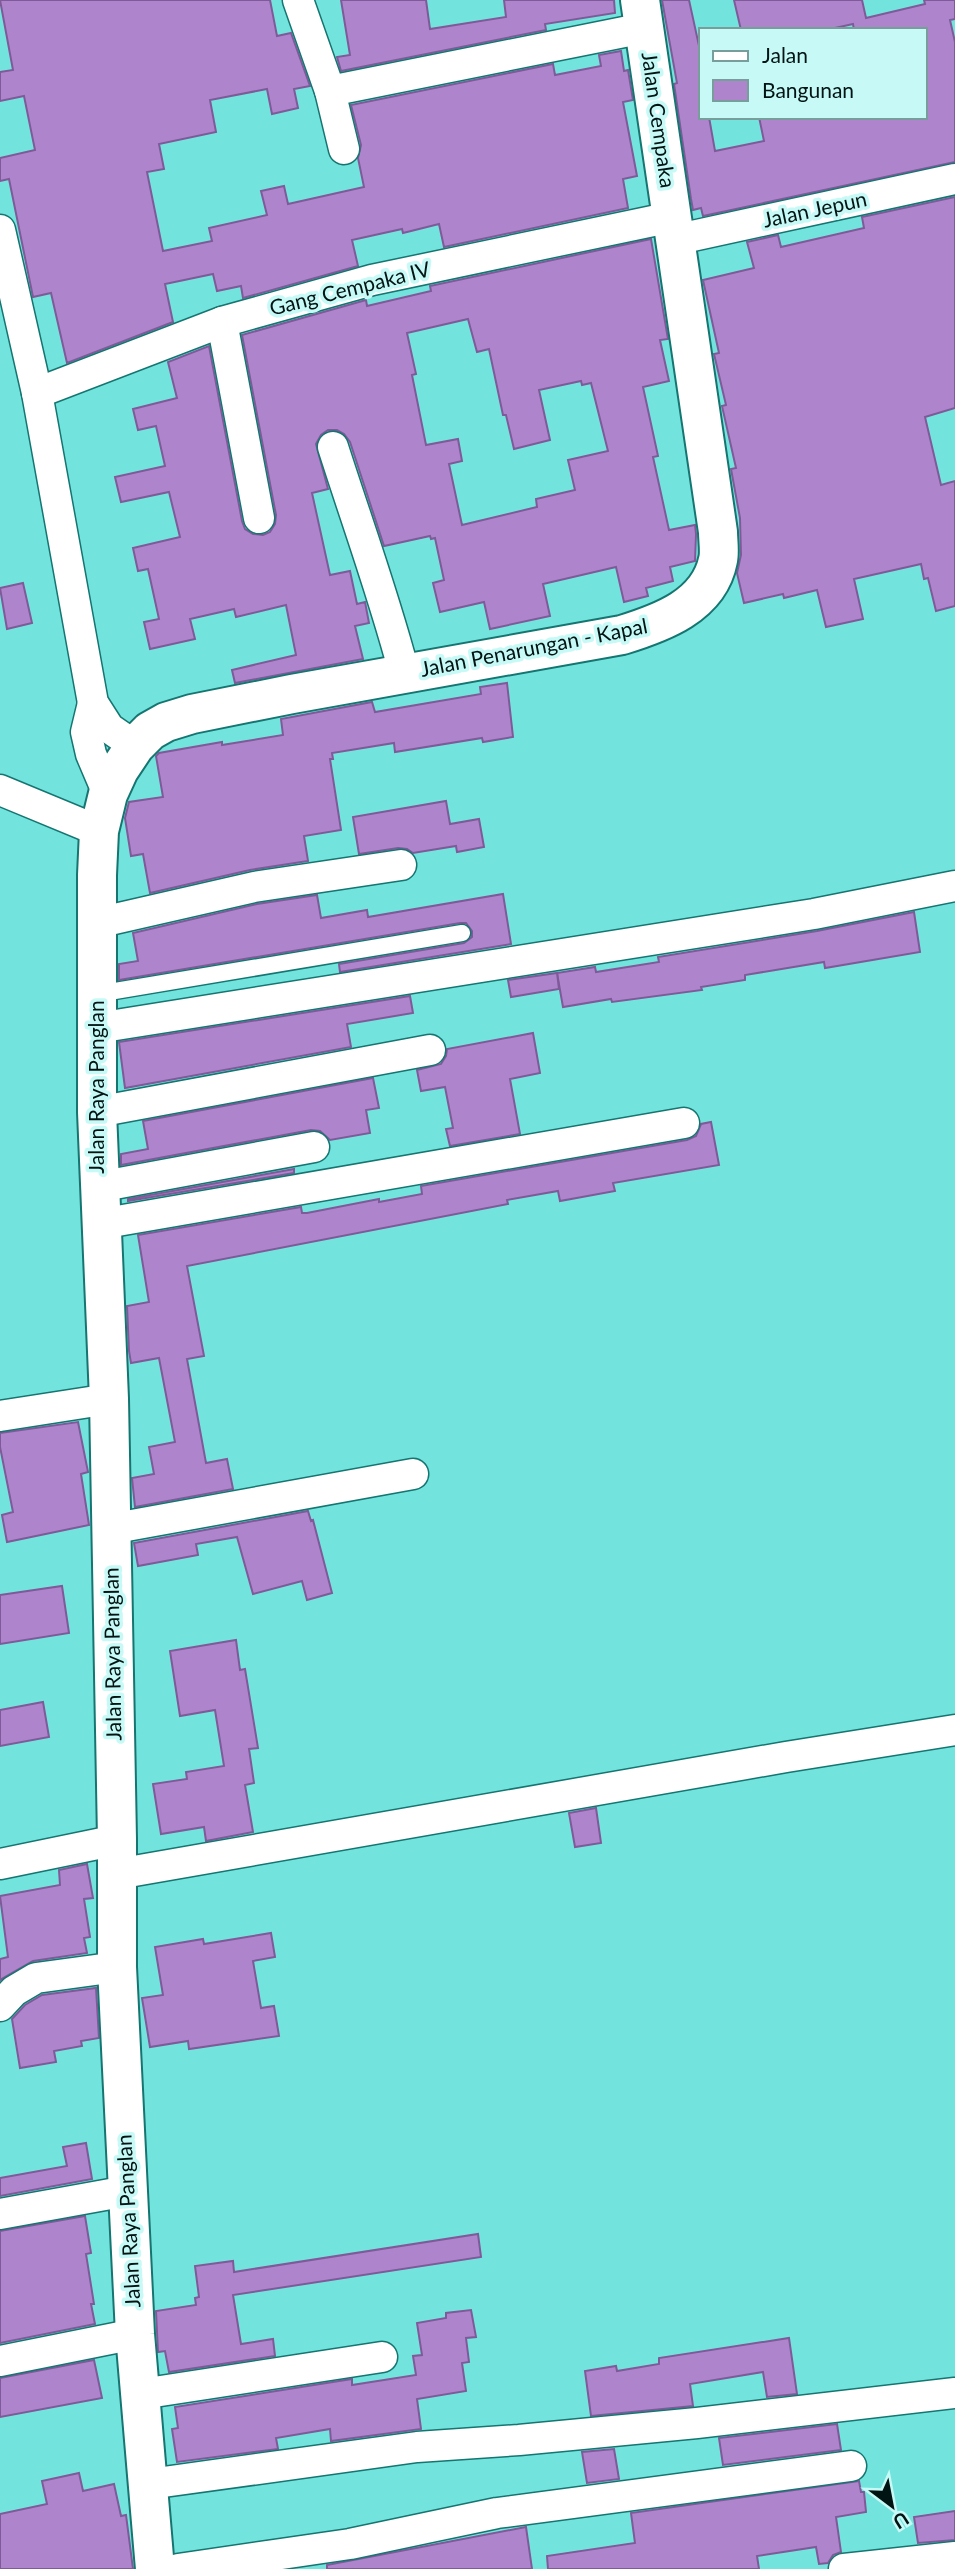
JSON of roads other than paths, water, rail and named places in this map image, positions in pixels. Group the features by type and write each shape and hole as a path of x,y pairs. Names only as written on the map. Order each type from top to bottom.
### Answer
{"street":[{"path":"298,0 330,91 344,149"},
{"path":"330,91 642,14"},
{"name":"Jalan Cempaka","path":"642,14 673,228"},
{"name":"Jalan Jepun","path":"673,228 955,179"},
{"name":"Gang Cempaka IV","path":"37,393 222,322 372,280 673,228"},
{"name":"Jalan Penarungan - Kapal","path":"135,746 150,731 166,722 192,714 622,635 660,623 682,611 699,596 712,578 718,560 718,532 673,228"},
{"path":"0,230 37,393 93,703 109,728 135,746"},
{"path":"222,322 259,518"},
{"path":"333,447 362,542 380,586 404,673"},
{"path":"93,703 86,732 91,754 108,794"},
{"name":"Jalan Raya Panglan","path":"135,746 119,770 108,794 99,831 97,1111 108,1399 117,1967 135,2334 155,2569"},
{"path":"0,790 99,831"},
{"path":"97,923 254,887 401,865"},
{"path":"97,1011 814,914 955,886"},
{"path":"97,1111 430,1050"},
{"path":"100,1224 684,1123"},
{"path":"98,1186 314,1147"},
{"path":"0,1416 108,1399"},
{"path":"110,1529 413,1474"},
{"path":"0,1864 117,1857 955,1730"},
{"path":"0,2006 14,1991 36,1978 117,1967"},
{"path":"0,2214 127,2191"},
{"path":"0,2361 135,2334"},
{"path":"141,2394 382,2357"},
{"path":"149,2484 417,2447 683,2425 955,2393"},
{"path":"178,2569 349,2544 497,2512 851,2466"},
{"path":"844,2569 955,2557"}],"lane":[{"path":"97,1011 462,933"}]}
